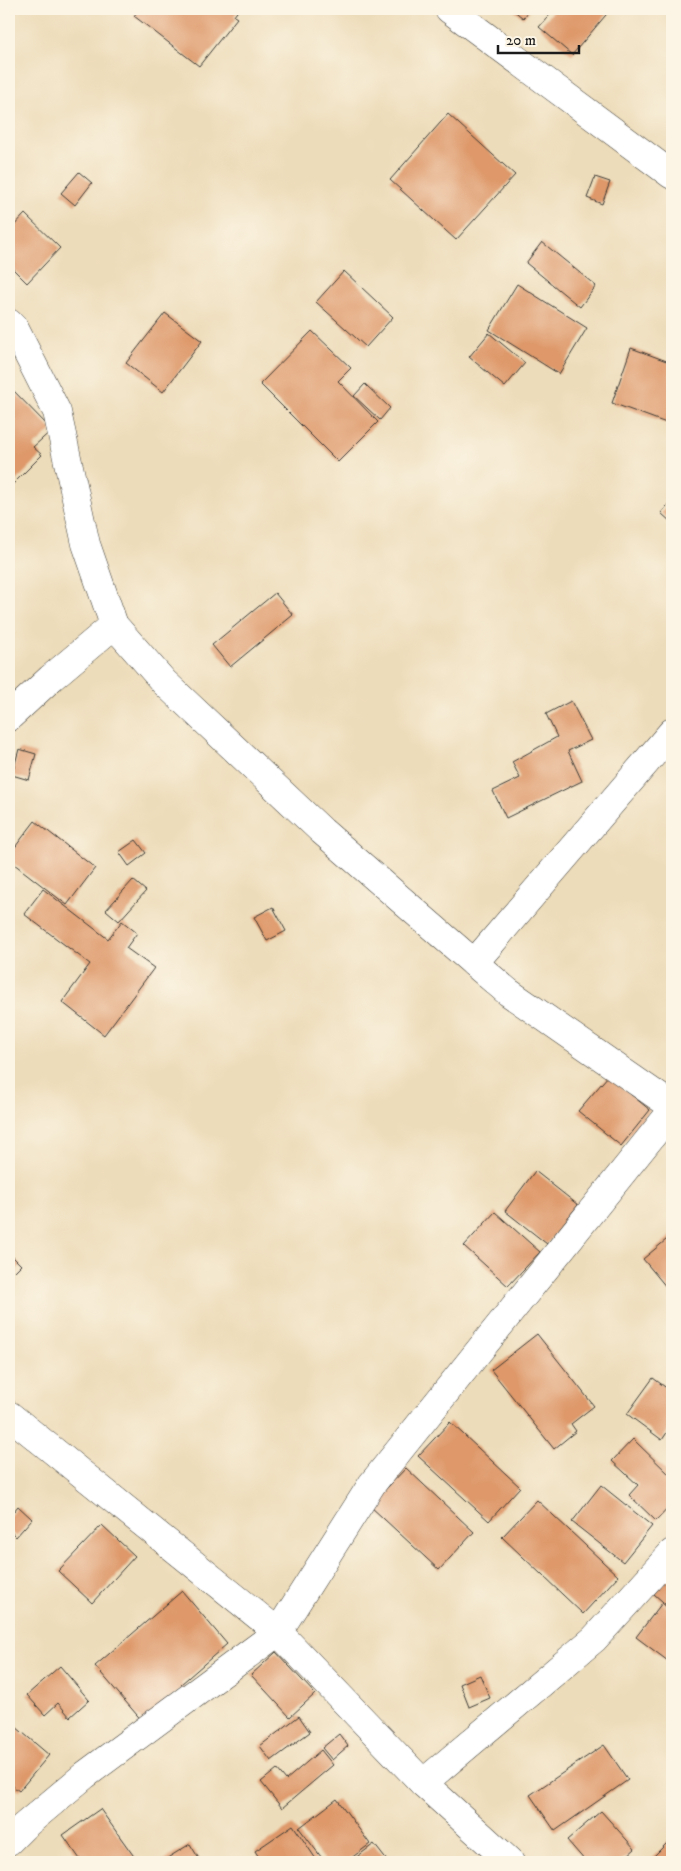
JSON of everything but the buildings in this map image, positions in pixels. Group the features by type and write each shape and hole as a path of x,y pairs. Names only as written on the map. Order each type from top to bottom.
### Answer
{"street":[{"path":"449,9 672,175"},
{"path":"9,323 15,329 57,412 86,544 114,625 164,682 322,831 474,963 508,992 672,1106"},
{"path":"9,717 51,678 114,625"},
{"path":"474,963 672,732"},
{"path":"9,1841 85,1775 278,1632 372,1484 672,1111"},
{"path":"9,1415 278,1632 496,1858"},
{"path":"423,1783 594,1639 672,1553"}]}
